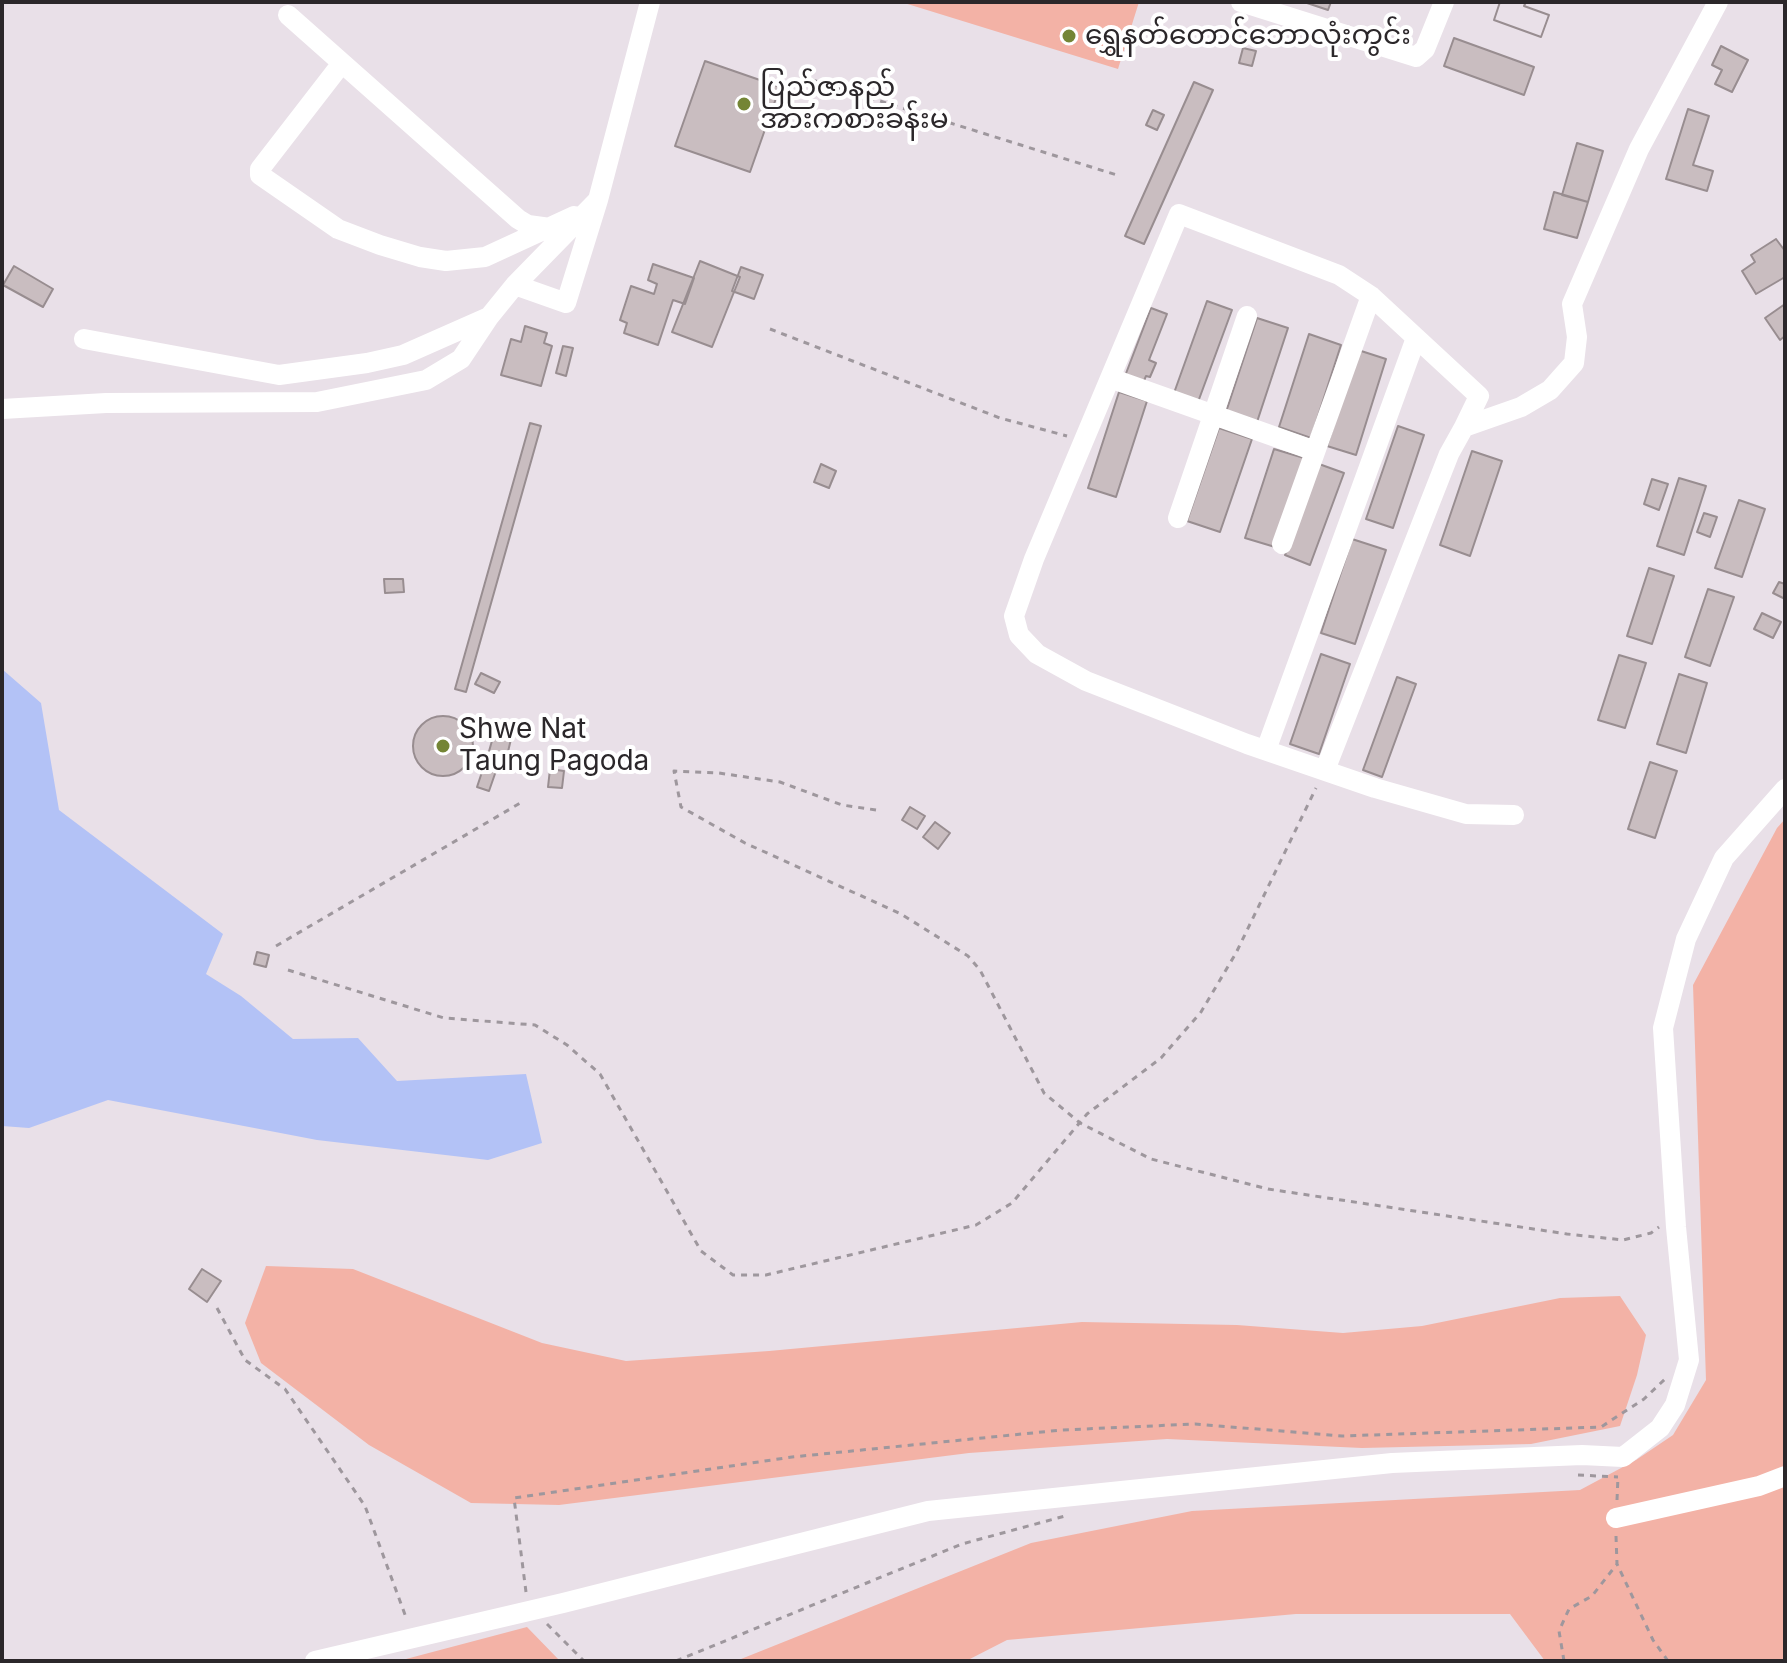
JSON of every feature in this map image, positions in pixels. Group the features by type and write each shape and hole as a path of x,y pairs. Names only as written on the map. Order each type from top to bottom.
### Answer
{"street":[{"path":"515,285 566,303 650,2"},
{"path":"1241,2 1416,57 1425,49 1444,2"},
{"path":"1464,427 1521,407 1550,390 1574,363 1577,337 1572,304 1639,149 1718,2"},
{"path":"288,15 518,219 528,225 550,228"},
{"path":"342,63 260,169 260,175 338,229 420,257 446,261 485,257 593,205"},
{"path":"2,409 106,403 317,402 426,380 461,359 515,285 593,205"},
{"path":"1325,770 1449,454 1479,396 1371,296 1339,275 1179,214 1014,616 1019,635 1037,654 1086,681 1266,750 1400,796 1466,814 1514,815"},
{"path":"1282,544 1371,296"},
{"path":"1178,518 1247,316"},
{"path":"84,339 279,375 403,355 489,317"},
{"path":"1266,750 1416,338"},
{"path":"1110,378 1315,451"},
{"path":"315,1661 534,1610 928,1511 1392,1463 1582,1455 1623,1457 1660,1428 1675,1405 1689,1360 1663,1028 1686,939 1724,858 1785,789"},
{"path":"1616,1518 1759,1486 1785,1476"}],"path":[{"path":"800,76 1120,176"},
{"path":"770,329 1000,418 1084,440"},
{"path":"288,970 444,1018 535,1025 567,1045 600,1074 701,1251 733,1275 766,1275 976,1225 1012,1203 1087,1114 1161,1058 1201,1012 1236,953 1325,770"},
{"path":"876,810 842,805 780,782 719,773 674,771 681,807 745,843 901,914 968,956 980,970 1044,1093 1080,1123 1151,1159 1268,1189 1567,1234 1623,1240 1651,1233 1676,1216"},
{"path":"276,946 522,802"},
{"path":"217,1308 245,1360 285,1389 365,1506 413,1638"},
{"path":"584,1661 534,1610 526,1593 514,1498 792,1457 1062,1430 1195,1424 1342,1436 1601,1427 1644,1399 1663,1379 1682,1381"},
{"path":"1623,1457 1618,1477 1617,1564 1653,1640 1668,1661"},
{"path":"1571,1475 1618,1477"},
{"path":"676,1661 962,1544 1064,1517"},
{"path":"1564,1661 1559,1631 1569,1609 1592,1596 1617,1564"}],"shaded area":[{"name":"ရွှေနတ်တောင်ဘောလုံးကွင်း","path":"901,2 1139,2 1118,69"},
{"path":"1785,819 1785,1661 1545,1661 1510,1614 1296,1614 1007,1640 966,1661 736,1661 1031,1543 1192,1511 1580,1490 1636,1460 1673,1435 1706,1380 1693,985 1777,828"},
{"path":"266,1266 353,1269 542,1343 626,1361 1082,1322 1237,1325 1343,1333 1422,1326 1560,1298 1620,1296 1646,1335 1620,1426 1531,1444 1362,1448 1167,1439 969,1453 559,1505 471,1503 369,1445 261,1363 245,1323"},
{"path":"527,1627 560,1661 406,1659"}],"water":[{"path":"2,669 41,703 59,810 223,934 206,974 241,996 293,1039 358,1038 397,1081 526,1074 542,1143 488,1160 317,1140 108,1100 29,1128 2,1126"}],"building":[{"path":"1304,2 1331,2 1328,10"},
{"path":"1500,2 1526,2 1524,6 1549,15 1541,37 1494,20"},
{"path":"1500,2 1526,2 1524,6 1549,15 1541,37 1494,20"},
{"path":"1454,38 1534,67 1524,95 1444,66"},
{"path":"1721,46 1748,60 1732,92 1715,84 1722,70 1712,65"},
{"path":"1243,48 1256,51 1252,66 1239,63"},
{"path":"705,61 780,87 750,172 675,146"},
{"path":"1194,82 1213,90 1144,244 1125,236"},
{"path":"1688,109 1709,116 1693,165 1713,171 1707,191 1666,179"},
{"path":"1153,110 1164,115 1157,130 1146,125"},
{"path":"1577,143 1603,151 1588,202 1562,195"},
{"path":"1554,192 1588,202 1577,238 1544,229"},
{"path":"1776,239 1785,251 1785,277 1756,294 1742,271 1755,262 1751,255"},
{"path":"700,261 740,277 712,347 672,332"},
{"path":"653,264 694,278 685,304 673,300 658,345 624,333 627,323 620,320 631,286 654,294 657,284 648,280"},
{"path":"14,266 53,289 43,307 3,285"},
{"path":"741,267 763,275 754,299 732,291"},
{"path":"1207,301 1232,310 1198,402 1174,393"},
{"path":"1785,304 1785,336 1780,340 1765,318"},
{"path":"1151,308 1167,314 1149,360 1156,363 1150,377 1146,376 1143,383 1125,376"},
{"path":"1257,318 1288,328 1257,422 1226,412"},
{"path":"525,326 547,333 544,343 552,346 541,386 501,375 511,339 521,342"},
{"path":"1309,334 1341,345 1311,438 1279,427"},
{"path":"563,346 573,348 566,376 556,373"},
{"path":"1358,350 1386,359 1356,455 1327,446"},
{"path":"1119,392 1147,401 1116,497 1088,488"},
{"path":"530,423 541,426 466,692 455,689"},
{"path":"1398,426 1424,435 1393,528 1366,519"},
{"path":"1219,428 1252,439 1220,532 1187,521"},
{"path":"1274,449 1304,458 1275,547 1245,538"},
{"path":"1472,451 1502,461 1470,556 1440,545"},
{"path":"821,464 836,471 829,488 814,482"},
{"path":"1319,464 1344,473 1310,565 1285,555"},
{"path":"1679,478 1706,486 1684,555 1657,546"},
{"path":"1652,479 1668,484 1659,510 1644,504"},
{"path":"1739,500 1765,509 1742,577 1715,568"},
{"path":"1704,513 1717,517 1710,537 1697,532"},
{"path":"1352,539 1386,550 1355,644 1321,633"},
{"path":"1649,568 1674,576 1652,644 1627,636"},
{"path":"384,579 403,579 404,592 385,593"},
{"path":"1779,582 1785,584 1785,599 1773,593"},
{"path":"1708,589 1734,597 1710,666 1685,657"},
{"path":"1762,613 1781,622 1773,638 1754,629"},
{"path":"1321,654 1350,664 1319,754 1290,744"},
{"path":"1619,655 1646,663 1625,728 1598,720"},
{"path":"481,673 500,682 494,693 475,684"},
{"path":"1679,674 1707,683 1686,753 1657,744"},
{"path":"1397,677 1416,684 1382,777 1363,770"},
{"name":"Shwe Nat Taung Pagoda","path":"443,716 465,724 473,746 465,768 443,776 421,768 413,746 421,724"},
{"path":"495,730 512,735 506,760 488,755"},
{"path":"1650,762 1677,771 1655,838 1628,829"},
{"path":"485,763 497,768 489,791 477,787"},
{"path":"550,769 564,771 562,788 548,787"},
{"path":"910,807 925,816 917,829 902,820"},
{"path":"935,822 950,833 938,849 923,837"},
{"path":"257,952 269,955 266,967 254,964"},
{"path":"202,1269 221,1281 207,1302 189,1289"}],"place":[{"name":"ရွှေနတ်တောင်ဘောလုံးကွင်း","path":"1069,36"},
{"name":"ပြည်ဇာနည် အားကစားခန်းမ","path":"744,104"},
{"name":"Shwe Nat Taung Pagoda","path":"443,746"}]}
